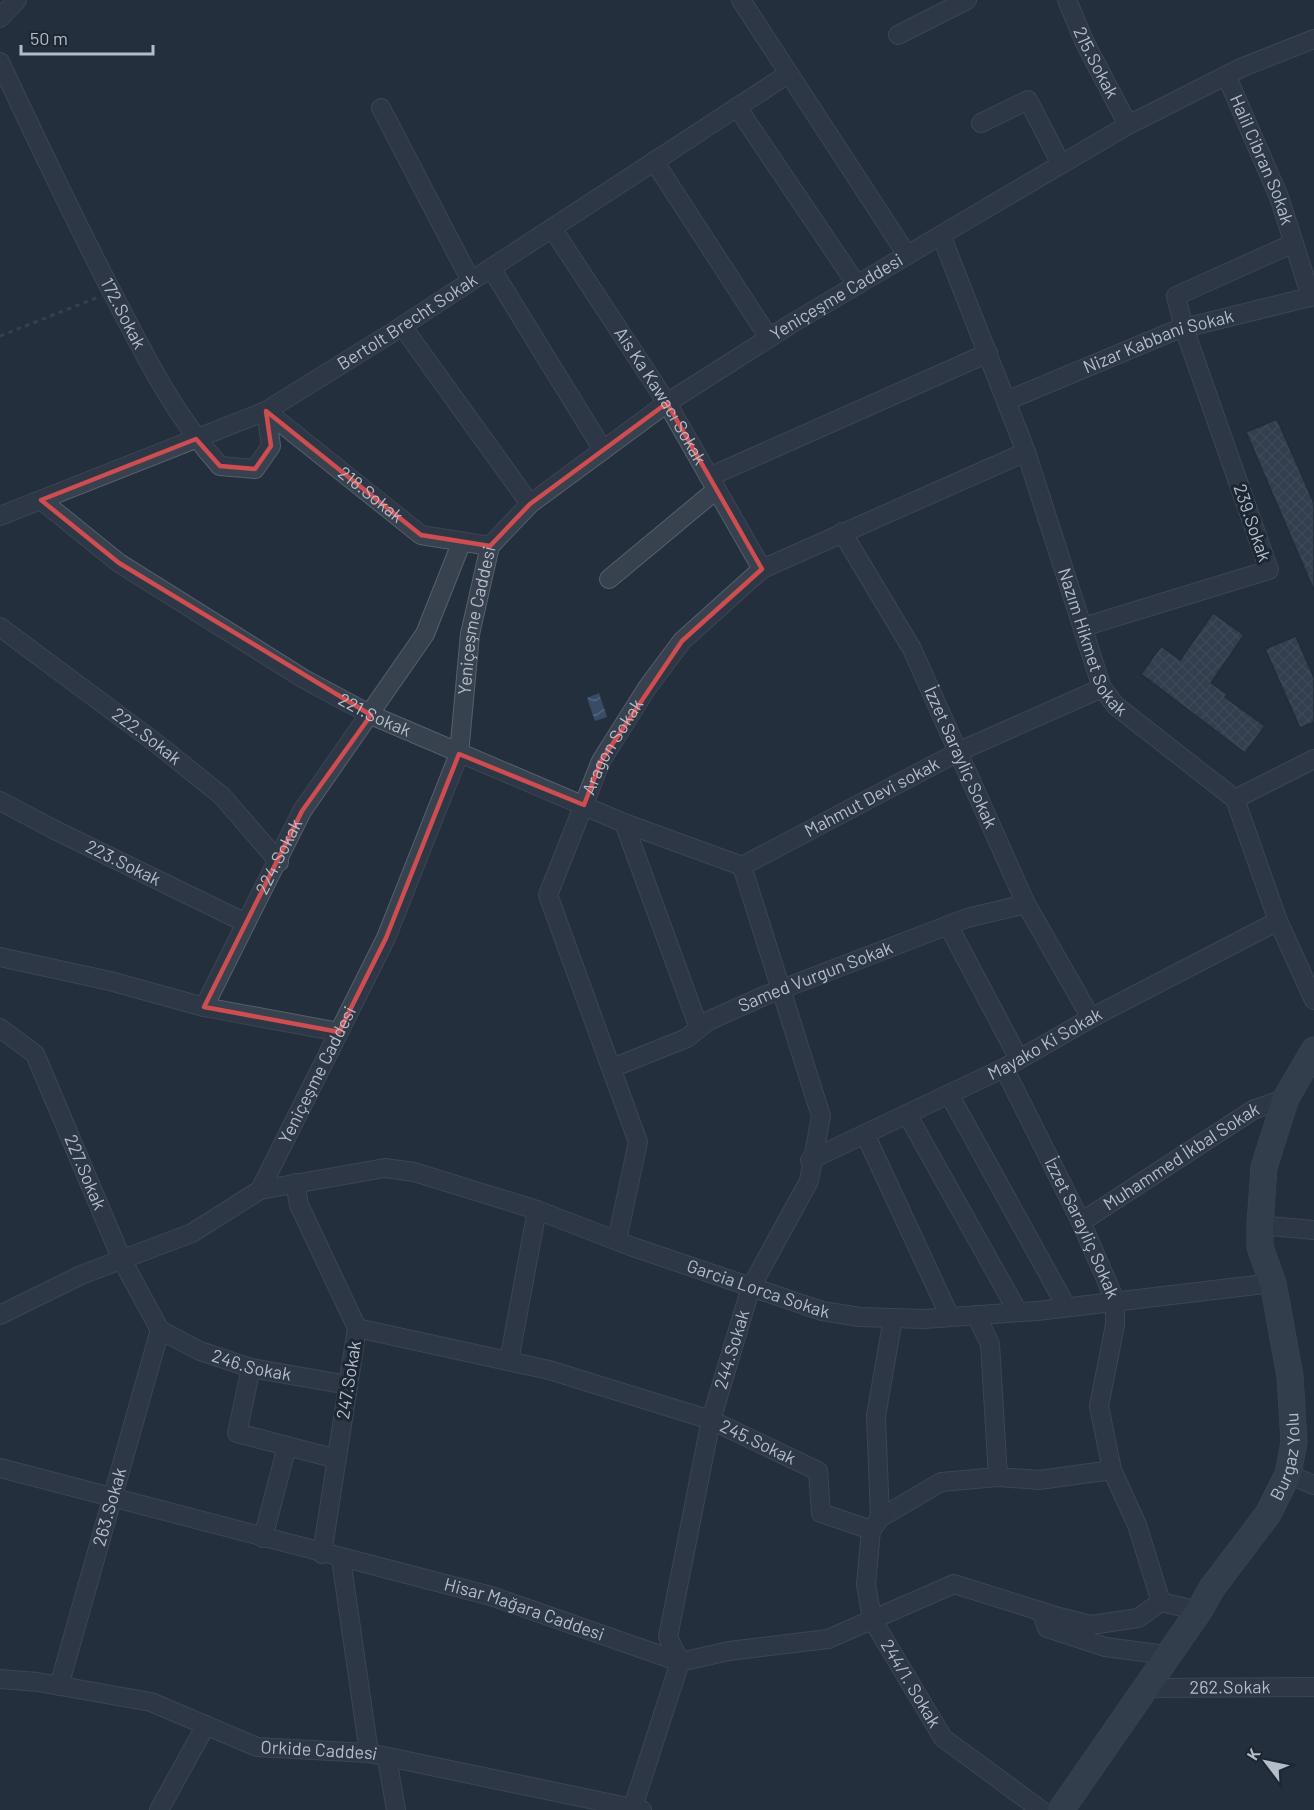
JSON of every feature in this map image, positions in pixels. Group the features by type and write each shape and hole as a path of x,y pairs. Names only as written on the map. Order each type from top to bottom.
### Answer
{"street":[{"path":"0,18 17,0"},
{"path":"741,0 907,255"},
{"path":"898,35 967,0"},
{"name":"215.Sokak","path":"1067,0 1084,41 1128,125"},
{"name":"Yeniçeşme Caddesi","path":"260,1190 386,938 459,754 470,634 490,546 530,504 667,404 769,338 1128,125 1226,75 1314,39"},
{"name":"172.Sokak","path":"0,62 148,362 196,439 220,466 255,469 271,446 266,411"},
{"name":"Bertolt Brecht Sokak","path":"0,516 266,411 402,326 788,74"},
{"name":"Halil Cibran Sokak","path":"1226,75 1279,197 1313,296"},
{"path":"981,123 1028,100 1061,164"},
{"path":"737,107 857,285"},
{"path":"381,108 471,281"},
{"path":"654,161 769,338"},
{"name":"Ais Ka Kawacı Sokak","path":"552,228 667,404 762,569"},
{"name":"Nazım Hikmet Sokak","path":"941,235 1026,452 1102,688 1116,706 1234,798"},
{"name":"Halil Cibran Sokak","path":"1184,328 1176,296 1294,243"},
{"path":"491,268 603,450"},
{"name":"Nizar Kabbani Sokak","path":"1006,401 1184,328 1313,296"},
{"path":"402,326 530,504"},
{"name":"239.Sokak","path":"1083,627 1269,570 1184,328"},
{"path":"609,579 713,483 988,353"},
{"name":"218.Sokak","path":"266,411 421,535 490,546"},
{"name":"Aragon Sokak","path":"617,1240 638,1142 548,895 602,761 647,688 682,641 762,569 1026,452"},
{"name":"221.Sokak","path":"41,500 119,563 304,679 371,715 624,823 742,866"},
{"name":"İzzet Sarayliç Sokak","path":"842,532 912,649 960,751 1026,904 1091,1018"},
{"name":"224.Sokak","path":"204,1007 279,862 302,811 371,715 425,634 462,541"},
{"name":"222.Sokak","path":"0,627 156,743 222,796 279,862"},
{"name":"Mahmut Devi sokak","path":"742,866 960,751 1102,688"},
{"path":"1314,759 1234,798 1278,921 1314,1000"},
{"name":"223.Sokak","path":"0,801 246,923"},
{"path":"624,823 699,1028"},
{"name":"244.Sokak","path":"680,1662 668,1637 711,1420 751,1287 809,1181 822,1116 742,866"},
{"name":"Samed Vurgun Sokak","path":"612,1068 687,1038 708,1021 782,990 948,925 978,915 1026,904"},
{"name":"Mayako Ki Sokak","path":"812,1159 1012,1063 1091,1018 1278,921"},
{"name":"İzzet Sarayliç Sokak","path":"948,925 1012,1063 1115,1300 1115,1325 1099,1406 1112,1470 1137,1525 1161,1602"},
{"path":"0,957 110,981 204,1007 339,1032"},
{"name":"227.Sokak","path":"0,1028 35,1054 122,1260 160,1330"},
{"name":"Burgaz Yolu","path":"1060,1810 1166,1655 1199,1611 1212,1588 1268,1514 1288,1474 1294,1442 1290,1376 1273,1283 1260,1247 1260,1226 1264,1167 1286,1098 1314,1050"},
{"path":"950,1094 1066,1306"},
{"name":"Muhammed İkbal Sokak","path":"1082,1222 1253,1110 1286,1098"},
{"path":"907,1114 1018,1312"},
{"path":"865,1134 950,1317"},
{"name":"Garcia Lorca Sokak","path":"260,1190 385,1168 414,1172 537,1210 822,1311 860,1317 950,1317 1018,1312 1273,1283"},
{"name":"247.Sokak","path":"296,1183 298,1205 357,1328 322,1554"},
{"path":"0,1314 81,1275 192,1233 260,1190"},
{"path":"509,1361 537,1210"},
{"path":"1260,1226 1314,1230"},
{"path":"976,1315 990,1344 998,1477"},
{"path":"872,1619 866,1584 875,1524 876,1416 893,1318"},
{"name":"245.Sokak","path":"357,1328 549,1370 711,1420 818,1471 821,1513 875,1524"},
{"name":"246.Sokak","path":"160,1330 200,1351 251,1368 348,1385"},
{"name":"263.Sokak","path":"59,1686 160,1330"},
{"path":"251,1368 237,1433 337,1459"},
{"path":"263,1538 287,1446"},
{"name":"Hisar Mağara Caddesi","path":"0,1468 111,1499 491,1596 680,1662"},
{"path":"875,1524 941,1482 998,1477 1039,1480 1112,1470"},
{"path":"1288,1474 1314,1485"},
{"path":"341,1558 369,1753"},
{"path":"635,1809 680,1662 729,1651 828,1640 872,1619 907,1607 954,1584 1091,1625 1138,1618 1161,1602 1199,1611"},
{"path":"1041,1611 1047,1628 1105,1647 1166,1655"},
{"name":"244/1. Sokak","path":"872,1619 943,1738 1041,1810"},
{"name":"Orkide Caddesi","path":"0,1679 59,1686 151,1702 257,1747 369,1753 635,1809"},
{"name":"262.Sokak","path":"1144,1688 1314,1687"},
{"path":"159,1810 206,1725"},
{"path":"387,1758 396,1810"}],"path":[{"path":"0,336 112,291"}],"highlighted area":[{"path":"667,403 762,569 682,641 601,761 584,805 459,754 386,938 339,1032 204,1007 302,811 371,715 119,563 41,500 196,439 220,466 255,469 271,446 266,411 421,535 490,546 530,504"}],"water":[{"path":"599,693 607,717 595,721 587,698"}],"building":[{"path":"1277,419 1314,503 1314,591 1246,432"},
{"path":"1213,613 1244,635 1211,683 1227,694 1225,697 1265,726 1245,753 1141,674 1161,646 1180,660"},
{"path":"1296,636 1314,678 1314,722 1300,728 1265,649"}]}
